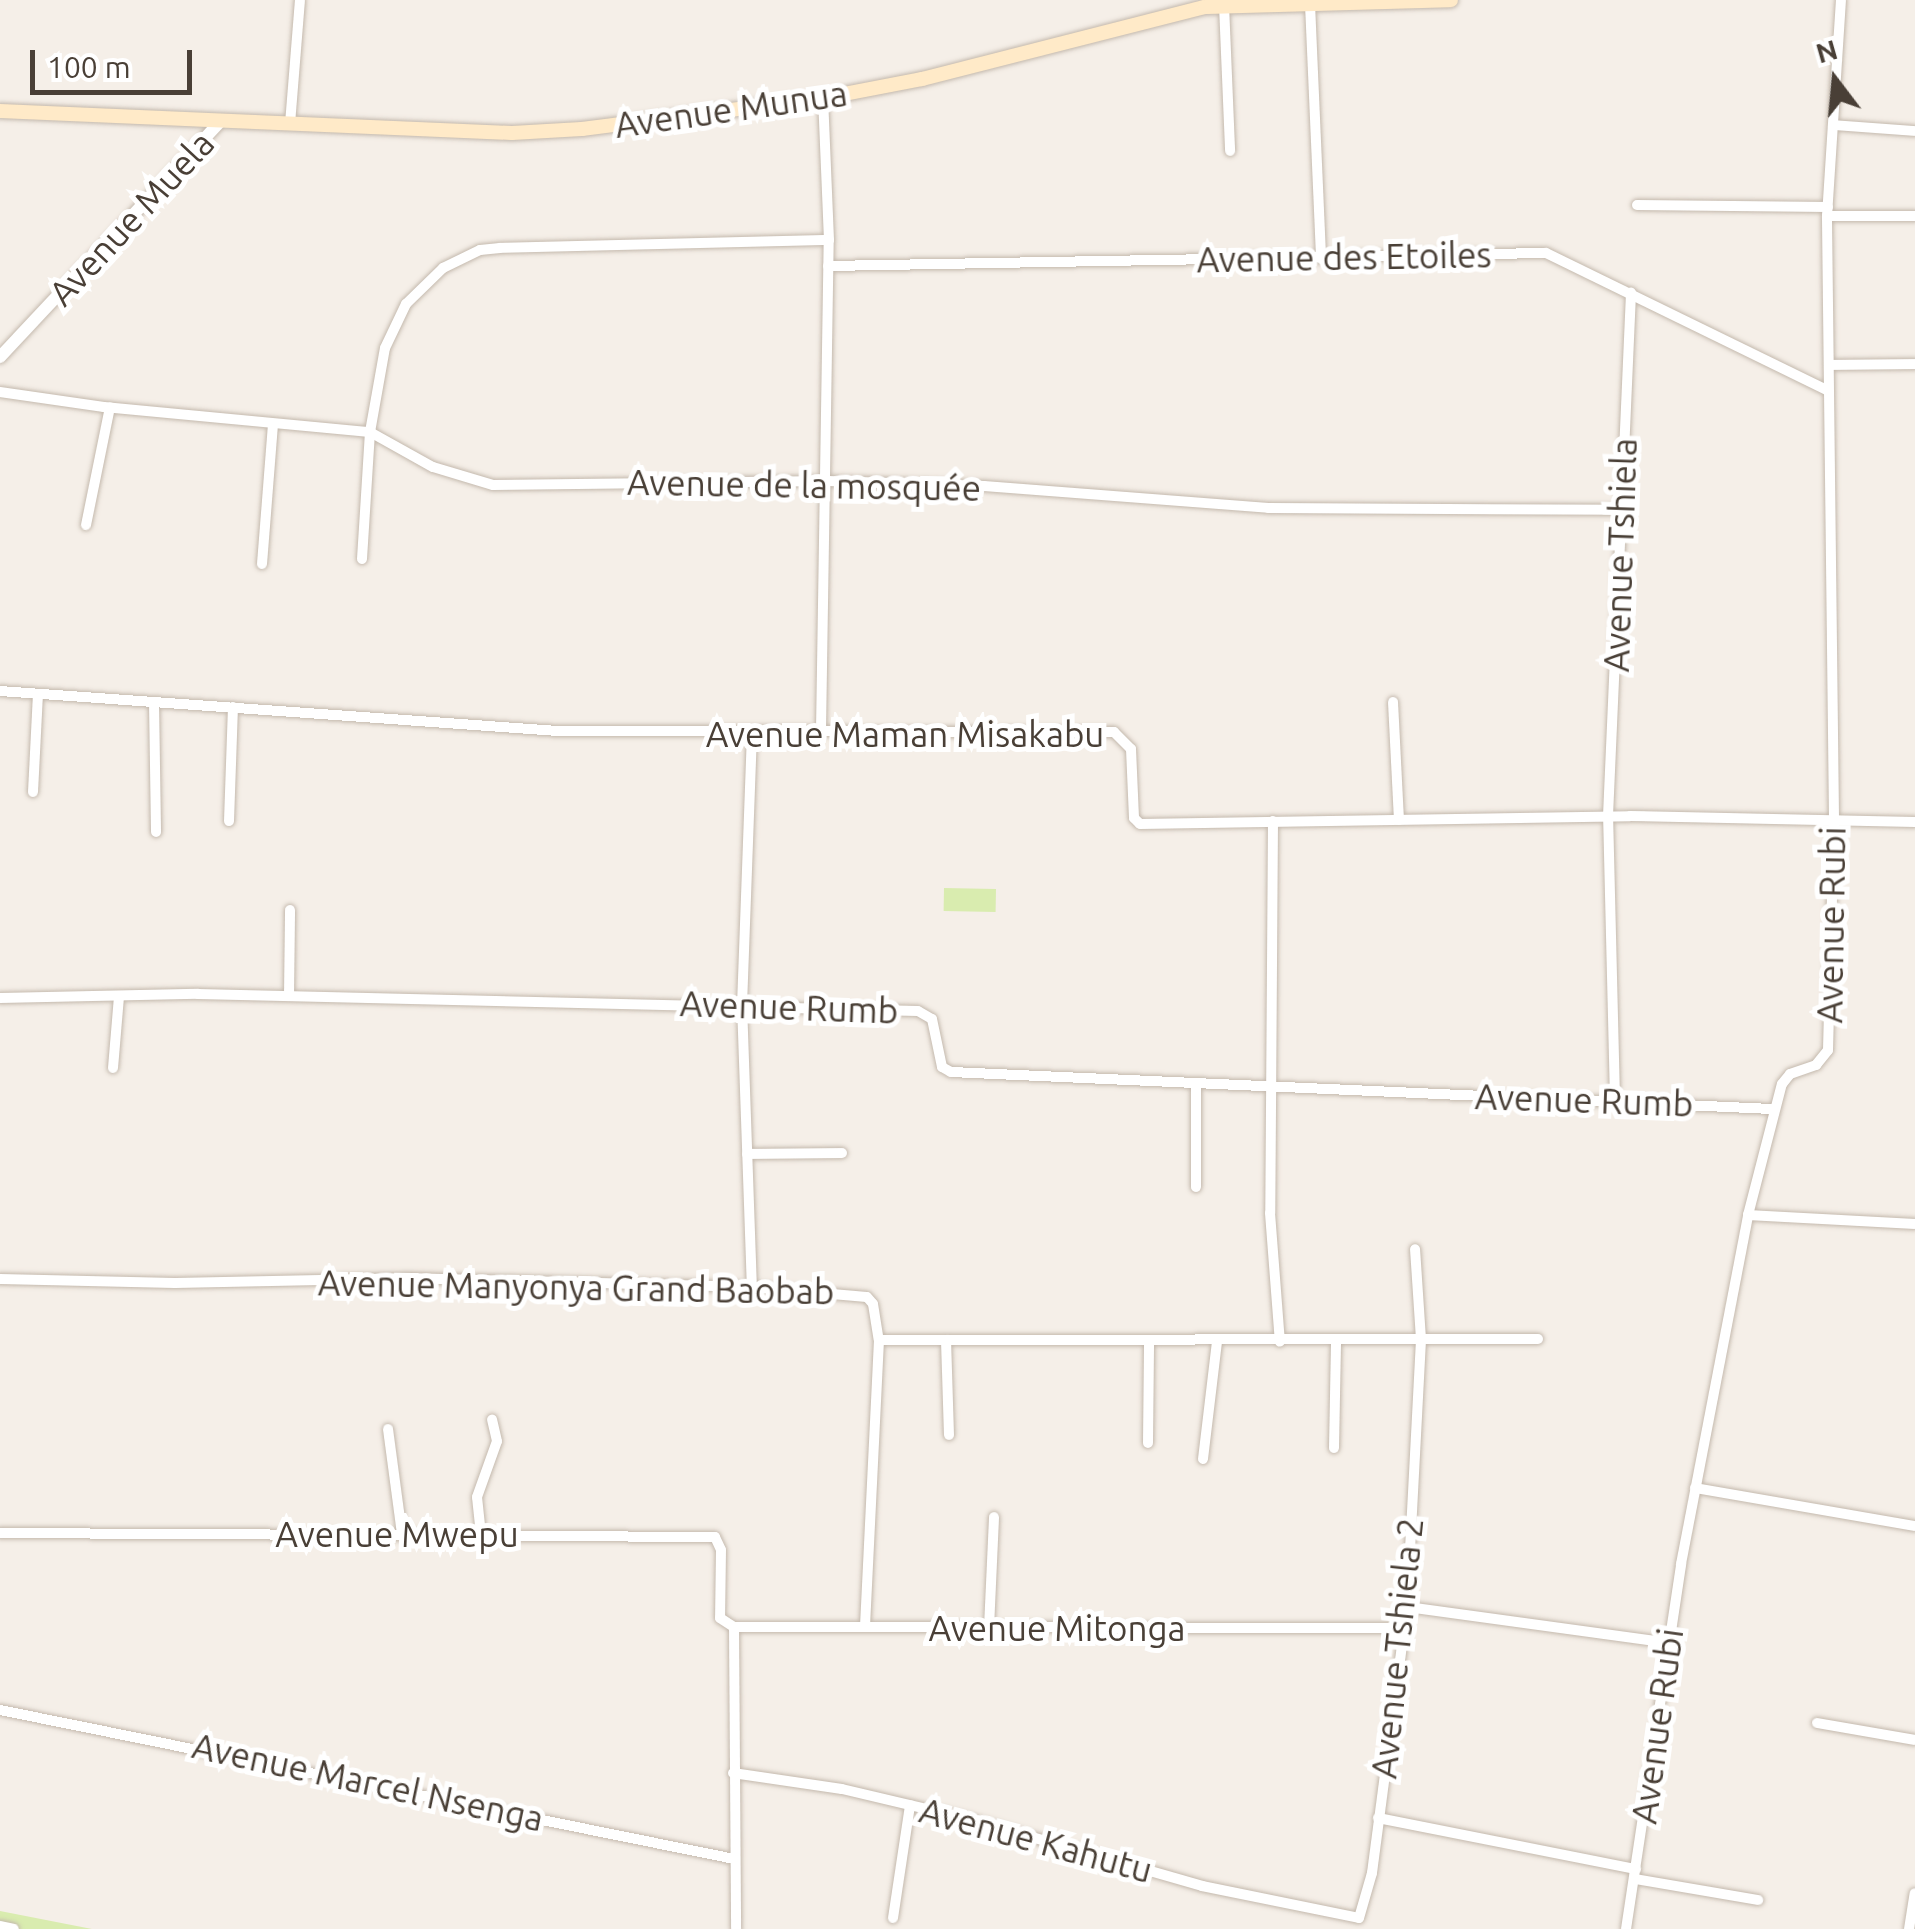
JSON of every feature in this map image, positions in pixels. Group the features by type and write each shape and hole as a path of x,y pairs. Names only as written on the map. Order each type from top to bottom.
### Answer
{"main road":[{"name":"Avenue Munua","path":"0,111 547,132 823,98 941,74 1204,4 1452,0"}],"street":[{"path":"290,124 300,0"},
{"name":"Avenue Rubi","path":"1626,1929 1669,1643 1748,1215 1773,1110 1790,1074 1816,1065 1828,1050 1834,818 1827,211 1841,0"},
{"path":"1310,4 1321,258"},
{"path":"1224,5 1230,151"},
{"path":"820,731 828,481 829,240 823,98"},
{"name":"Avenue Muela","path":"0,357 220,122"},
{"path":"1833,126 1915,131"},
{"path":"1636,205 1915,216"},
{"path":"362,559 370,432 385,348 398,314 418,289 461,258 500,248 829,240"},
{"name":"Avenue des Etoiles","path":"828,266 1546,254 1827,390"},
{"name":"Avenue Tshiela","path":"1616,1099 1608,816 1630,293"},
{"path":"1829,365 1915,364"},
{"name":"Avenue de la mosquée","path":"0,392 110,408 370,432 434,467 493,485 828,481 984,486 1268,508 1622,510"},
{"path":"86,525 110,408"},
{"path":"262,564 273,424"},
{"name":"Avenue Maman Misakabu","path":"0,691 558,731 1114,732 1131,750 1137,823 1608,816 1915,822"},
{"path":"33,792 38,694"},
{"path":"154,702 156,832"},
{"path":"1393,702 1399,820"},
{"path":"229,821 232,708"},
{"path":"752,732 742,1004 752,1287"},
{"path":"1273,821 1270,1214 1280,1342"},
{"path":"289,996 290,910"},
{"name":"Avenue Rumb","path":"0,998 289,996 742,1004 924,1012 934,1024 942,1067 951,1072 1271,1089 1616,1099 1773,1110"},
{"path":"113,1068 119,997"},
{"path":"1196,1085 1196,1187"},
{"path":"747,1154 842,1153"},
{"path":"1748,1215 1915,1224"},
{"name":"Avenue Tshiela 2","path":"1338,1916 1356,1919 1364,1913 1407,1607 1420,1339 1415,1249"},
{"name":"Avenue Manyonya Grand Baobab","path":"0,1279 175,1284 405,1278 752,1287 867,1297 873,1304 880,1340"},
{"path":"865,1627 880,1340 1538,1339"},
{"path":"946,1340 949,1435"},
{"path":"1148,1443 1150,1341"},
{"path":"1334,1448 1336,1341"},
{"path":"1203,1458 1217,1342"},
{"path":"481,1535 477,1496 497,1441 492,1420"},
{"path":"388,1429 402,1534"},
{"path":"1696,1488 1915,1526"},
{"path":"989,1628 994,1518"},
{"name":"Avenue Mwepu","path":"0,1532 715,1537 720,1550 719,1613 722,1624 734,1627"},
{"path":"1407,1607 1669,1643"},
{"path":"734,1627 736,1929"},
{"name":"Avenue Mitonga","path":"734,1627 1404,1628"},
{"name":"Avenue Marcel Nsenga","path":"0,1710 734,1859"},
{"path":"1817,1723 1915,1740"},
{"name":"Avenue Kahutu","path":"733,1773 910,1805 1202,1886 1338,1916"},
{"path":"893,1918 910,1805"},
{"path":"1378,1818 1758,1900"},
{"path":"1909,1929 1915,1894"},
{"path":"1335,1929 1338,1916"},
{"path":"0,1926 14,1929"}],"green space":[{"path":"944,888 996,889 996,912 944,911"},
{"path":"0,1911 92,1929 0,1929"}]}
